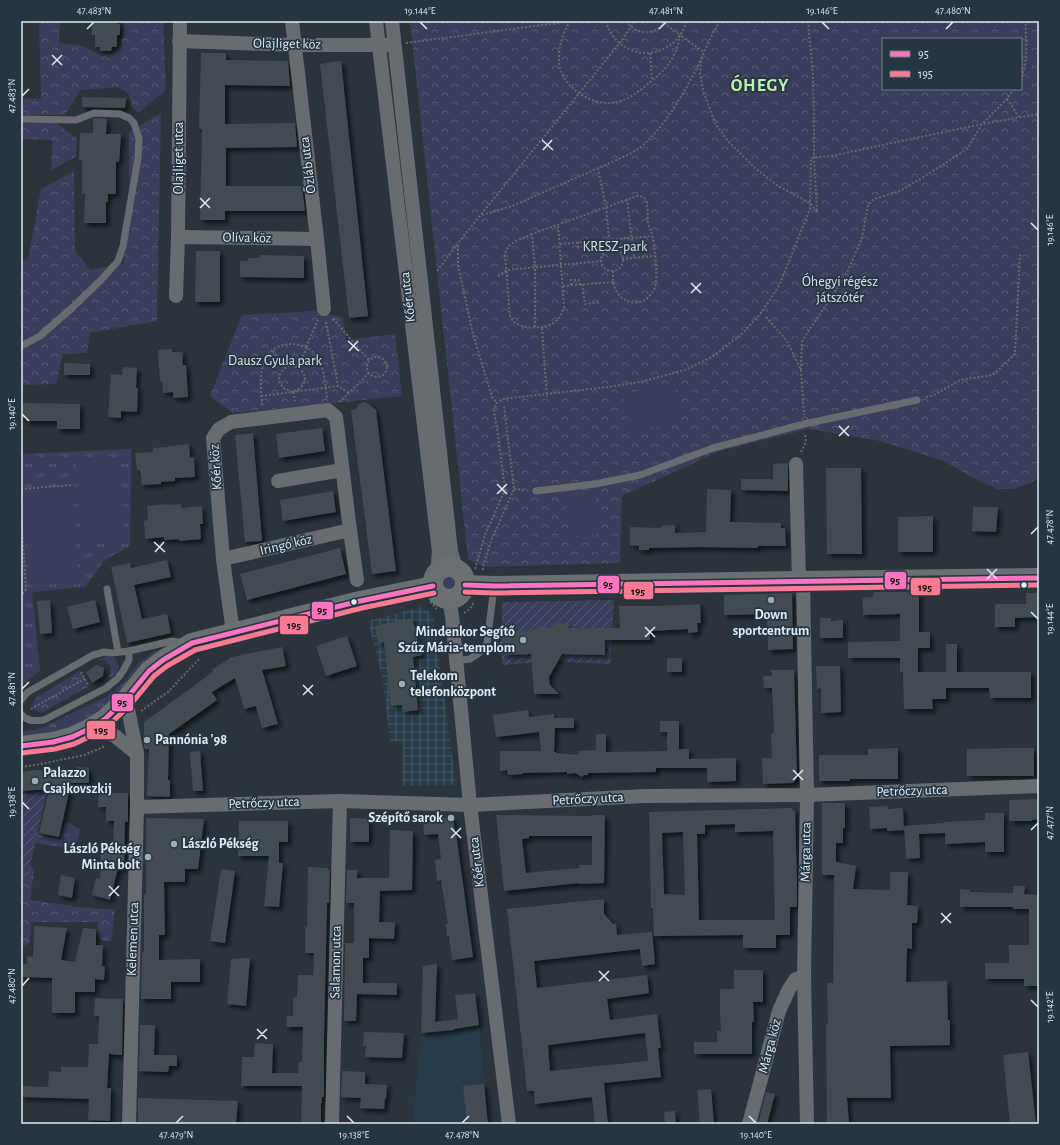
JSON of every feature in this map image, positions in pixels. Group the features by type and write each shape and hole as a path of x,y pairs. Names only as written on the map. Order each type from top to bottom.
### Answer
{"street":[{"name":"Olajliget utca","path":"176,296 180,21"},
{"name":"Őzláb utca","path":"292,21 324,309"},
{"name":"Kőér utca","path":"376,21 438,552 435,580"},
{"name":"Kőér utca","path":"392,21 451,550 475,578"},
{"name":"Olajliget köz","path":"179,41 294,45 395,44"},
{"name":"Olíva köz","path":"178,237 317,239"},
{"path":"328,410 336,417 357,580"},
{"name":"Kőér köz","path":"233,633 223,559 213,438 219,429 231,422 328,410"},
{"name":"Márga utca","path":"796,464 807,795 804,976 807,1124"},
{"path":"278,481 342,470"},
{"name":"Iringó köz","path":"223,559 350,530"},
{"path":"21,746 53,742 72,737 89,729 105,718 126,699 149,671 163,660 198,650 233,633 360,601 435,580 446,568 475,578 801,581 1039,578"},
{"path":"435,580 437,594 443,598 450,608 456,598 475,578"},
{"name":"Kőér utca","path":"450,608 470,805 509,1124"},
{"name":"Kelemen utca","path":"126,699 137,754 129,1124"},
{"path":"89,729 106,732 115,736 137,754"},
{"name":"Petrőczy utca","path":"137,807 340,801 470,805 645,796 807,795 1039,786"},
{"name":"Salamon utca","path":"332,1124 340,801"},
{"name":"Márga köz","path":"749,1124 778,1011 796,979 804,976"}],"lane":[{"path":"21,119 76,120 94,113 120,114 129,118 134,123 139,138 123,246 118,261 72,308 40,336 21,346"},
{"path":"536,491 595,484 640,475 713,448 804,424 917,400"},
{"path":"456,661 470,659 479,653 487,643 475,578"},
{"path":"107,589 118,652"},
{"path":"21,700 28,692 93,655 104,652 129,651 172,641 198,650"},
{"path":"21,714 27,720 44,720 106,688 117,679 123,671 129,660 129,651"}],"path":[{"path":"395,44 571,21"},
{"path":"571,21 560,45 559,63 563,75 579,94 606,103 620,102 634,95 666,69 678,46 680,35"},
{"path":"606,21 611,35 619,44 634,52 650,53 662,50 672,44 680,35 686,21"},
{"path":"626,21 632,28 645,33 659,29 665,22 704,52"},
{"path":"437,271 632,28 636,21"},
{"path":"481,215 512,206 630,154 643,145 667,117 693,77 720,21"},
{"path":"701,59 700,74 703,90 715,123 727,140 755,168 778,186 810,204 817,212 814,158 813,76 808,21"},
{"path":"1022,74 1026,54 1026,21"},
{"path":"650,53 652,81"},
{"path":"796,464 806,442 801,370 802,341 846,275 862,238 868,205 874,198 900,191 967,149 982,124 1007,99 1013,90"},
{"path":"1007,99 1019,117"},
{"path":"450,608 461,615 470,609 475,601 475,566 485,535 505,490 494,412 497,403 502,399 640,382 685,370 712,357 741,335 761,313 779,286 810,209 811,158 831,156 982,124 1039,114"},
{"path":"598,168 606,207 610,249"},
{"path":"558,224 564,307 561,315 556,322 542,328 520,326 514,322 510,316 505,255 507,247 532,234 558,224 627,199 642,196 647,203 648,224 652,236 655,256 656,285 653,293 647,299 640,302 632,303 624,299 614,286 613,271"},
{"path":"627,199 634,258"},
{"path":"532,234 535,268 535,327"},
{"path":"560,244 652,236"},
{"path":"578,242 578,247 583,247 588,246 587,242"},
{"path":"458,243 458,265 473,334 492,397 497,403"},
{"path":"610,249 614,249 620,253 622,259 619,268 613,271 606,270 601,261 604,252 610,249"},
{"path":"917,400 934,395 960,380 993,375 1015,354 1020,253"},
{"path":"622,259 655,256"},
{"path":"498,276 507,270 601,261"},
{"path":"571,285 571,280 579,280 585,304 600,302"},
{"path":"563,286 614,282"},
{"path":"297,367 314,327 324,309"},
{"path":"324,309 369,360"},
{"path":"324,309 338,386"},
{"path":"766,317 787,341 801,370"},
{"path":"542,328 547,397"},
{"path":"263,418 260,373 264,360 272,350 281,345 289,344 297,344 306,348 316,356 322,368 328,410"},
{"path":"272,350 284,368"},
{"path":"375,357 380,357 383,359 386,365 385,373 378,377 374,377 368,373 366,366 369,360 375,357"},
{"path":"291,366 297,367 303,371 304,375 304,382 300,388 293,392 281,386 279,380 280,373 284,368 291,366"},
{"path":"328,410 349,393 368,373"},
{"path":"261,396 338,386 349,393"},
{"path":"475,578 514,489 504,406"},
{"path":"21,489 72,486"},
{"path":"514,489 536,491"},
{"path":"21,517 26,589 21,596"},
{"path":"21,589 26,589"},
{"path":"131,723 141,711 168,692 200,658 198,650"},
{"path":"77,664 90,688"},
{"path":"21,714 86,679"}],"shaded area":[{"path":"420,607 427,610 432,615 434,621 456,785 402,786 403,742 390,741 383,680 368,621"},
{"path":"479,1025 488,1124 413,1124 421,1033 454,1030"}],"green space":[{"path":"39,21 60,21 59,43 83,46 102,56 116,52 121,47 125,21 163,21 166,90 138,113 131,105 129,94 119,87 80,90 65,115 21,115 21,98 41,99"},
{"path":"410,21 1039,21 1039,477 1030,483 1014,489 997,489 977,480 944,461 880,441 809,429 720,451 622,496 620,563 483,567 468,559"},
{"path":"161,113 157,321 90,333 87,353 63,354 56,384 21,385 21,261 28,260 41,189 74,171 75,250 90,270 123,263 129,222 129,132"},
{"path":"21,123 56,123 77,139 76,156 51,171 52,140 21,139"},
{"name":"Dausz Gyula park","path":"317,311 343,318 346,340 395,334 402,396 233,413 210,396 242,315"},
{"path":"675,387 679,424 629,430 624,393"},
{"path":"131,449 130,546 105,560 85,587 32,592 40,671 21,686 21,454"},
{"path":"119,461 126,541 82,545 76,464"},
{"path":"72,490 79,582 30,585 23,494"},
{"path":"595,490 599,534 569,537 565,492"},
{"path":"449,574 455,577 458,583 455,589 449,592 443,589 440,583 443,577"},
{"path":"614,600 610,664 554,661 502,665 502,602"},
{"path":"155,651 158,655 98,713 75,726 62,730 21,736 21,732 46,726 108,696 126,680 137,664"},
{"path":"107,656 114,658 118,665 118,670 108,679 111,667 105,660 97,660"},
{"path":"80,671 88,687 41,713 34,709 34,699"},
{"path":"47,791 21,905 21,794"},
{"path":"65,823 70,823 80,830 75,849 34,843 36,834 60,840"},
{"path":"25,854 34,871 30,900 79,907 115,910 111,941 100,940 97,922 31,922 30,943 21,947 21,861"}],"building":[{"path":"95,21 117,21 117,24 120,24 120,35 117,35 117,47 112,47 111,51 100,51 100,47 95,47 95,35 92,35 92,23 95,23"},
{"path":"201,53 226,53 226,60 288,61 290,86 225,85 225,124 295,123 297,147 226,148 226,186 302,186 305,211 225,211 225,220 200,220 202,129 199,129"},
{"path":"341,61 368,316 349,318 320,64"},
{"path":"82,97 126,98 125,108 82,107"},
{"path":"93,119 107,119 106,134 121,134 119,162 116,161 116,194 108,194 108,202 106,202 106,223 84,223 85,194 82,194 82,160 79,160 80,133 93,133"},
{"path":"196,251 220,251 220,302 195,302"},
{"path":"260,255 304,256 304,278 240,277 240,261 248,261 248,258 260,258"},
{"path":"172,349 172,352 182,352 183,365 186,365 188,397 173,398 173,392 163,393 162,381 160,381 158,350"},
{"path":"64,363 90,364 90,375 64,375"},
{"path":"123,367 137,368 137,412 121,411 121,418 108,417 111,374 122,375"},
{"path":"364,402 376,410 396,571 372,574 351,410 355,410 359,404"},
{"path":"21,403 80,404 80,429 57,429 57,421 26,421 26,418 21,418"},
{"path":"322,428 325,451 279,458 276,434"},
{"path":"253,433 262,541 245,542 235,435"},
{"path":"189,444 190,458 194,457 195,477 175,478 175,481 161,482 161,484 142,485 140,470 137,471 135,453 153,452 153,448"},
{"path":"788,463 788,491 741,490 741,479 773,479 773,464"},
{"path":"826,468 861,468 862,554 827,554"},
{"path":"707,489 731,490 730,522 781,523 781,528 785,528 786,546 758,546 758,548 649,548 649,550 639,550 639,546 630,545 630,527 661,528 661,526 675,525 675,533 706,532"},
{"path":"333,491 336,512 283,521 280,500"},
{"path":"181,504 182,508 202,506 203,524 200,524 201,539 179,541 179,539 164,540 164,537 145,539 144,521 148,520 147,506"},
{"path":"973,507 998,507 996,532 972,531"},
{"path":"933,516 933,552 898,552 898,517"},
{"path":"340,548 346,574 247,600 240,574"},
{"path":"167,560 171,577 134,585 142,619 167,614 171,633 127,643 111,567 130,563 131,568"},
{"path":"874,592 919,592 919,632 930,632 930,648 918,648 918,672 946,672 946,644 957,644 957,672 1031,672 1031,698 990,698 989,688 946,688 946,699 932,699 933,709 904,709 903,672 900,672 900,658 848,658 848,642 900,641 900,614 863,615 863,598 873,597"},
{"path":"792,593 793,649 768,650 767,614 724,615 724,595"},
{"path":"1026,593 1039,593 1039,617 1015,618 1015,627 995,627 995,604 1026,604"},
{"path":"50,600 52,633 40,634 37,601"},
{"path":"95,600 100,622 73,629 67,607"},
{"path":"700,604 701,623 697,623 698,632 688,633 688,629 650,631 650,640 605,640 605,655 562,654 549,677 550,685 559,694 534,694 531,654 505,655 505,651 502,651 501,636 504,636 504,632 535,630 540,626 554,628 554,623 569,624 568,628 620,628 619,606"},
{"name":"Telekom telefonközpont","path":"412,618 422,655 413,657 418,710 403,712 402,705 391,706 384,642 378,643 375,626"},
{"path":"820,618 831,618 831,621 843,620 843,638 820,638"},
{"path":"347,636 357,666 326,676 316,646"},
{"path":"282,647 286,666 262,670 278,724 262,728 256,706 244,709 235,678 212,692 217,700 169,734 168,780 170,780 170,797 147,796 149,749 145,749 144,747 144,722 230,658"},
{"path":"667,658 682,658 682,672 667,672"},
{"path":"97,665 104,668 103,676 92,683 86,672"},
{"path":"816,666 840,666 841,712 821,713 821,688 817,689"},
{"path":"771,670 794,670 797,778 793,783 763,784 762,758 772,758 771,734 774,733 772,688 764,688 763,676 772,676"},
{"path":"528,710 529,717 554,714 554,718 574,718 574,728 555,728 554,752 579,755 578,751 596,750 596,734 606,734 606,752 667,751 667,732 660,732 660,721 679,721 679,749 689,749 689,759 736,758 736,781 707,782 707,768 656,768 656,772 588,773 588,775 584,775 582,777 575,773 567,774 567,772 523,773 508,775 507,770 500,771 500,751 541,751 539,732 496,737 493,715"},
{"path":"898,748 898,779 850,779 850,781 819,781 819,755 868,755 868,749"},
{"path":"1034,748 1034,776 967,776 967,749"},
{"path":"200,751 203,791 193,791 190,752"},
{"path":"77,767 89,768 89,783 71,783 59,837 39,833 49,790 21,791 21,772 35,770 53,771 53,768 77,770"},
{"path":"99,793 128,793 128,822 125,822 124,869 118,868 110,900 92,895 96,878 100,879 101,845 113,845 114,821 106,821 106,807 98,807"},
{"path":"1039,799 1039,819 1032,821 1009,821 1009,800"},
{"path":"822,803 845,803 845,828 843,828 843,843 836,843 836,862 856,866 853,889 890,890 890,872 908,872 907,905 918,906 917,923 912,923 912,949 907,948 906,982 947,981 950,1045 890,1046 891,1098 847,1098 849,1124 827,1124 827,983 833,983 834,875 822,875"},
{"path":"887,806 888,809 903,808 904,830 887,831 887,828 870,829 869,807"},
{"path":"791,808 795,811 797,907 790,907 790,935 776,935 776,948 743,948 743,935 654,936 653,908 651,908 649,812","holes":["735,824 735,832 773,831 775,920 699,920 697,834 705,834 705,825","683,832 685,895 664,894 662,833"]},
{"path":"985,813 1004,813 1004,852 985,852 985,842 945,844 945,833 919,834 920,858 906,859 904,826 985,820"},
{"path":"496,815 605,815 604,883 579,883 504,891","holes":["529,836 592,836 592,865 579,865 579,868 526,873 522,839 529,838"]},
{"path":"453,817 473,957 452,960 449,936 447,936 446,924 448,924 441,880 437,881 435,860 441,859 438,834 424,835 423,821"},
{"path":"146,818 204,819 198,869 185,869 185,882 164,882 165,935 159,935 159,960 200,959 200,982 171,982 171,999 141,999 142,952 144,952 144,894 146,894"},
{"path":"350,818 369,819 369,842 350,842"},
{"path":"239,821 288,821 288,842 279,842 279,863 283,863 279,907 264,906 269,856 238,856"},
{"path":"390,830 413,831 412,890 380,891 379,922 395,922 394,939 369,938 369,958 363,958 363,983 397,983 397,995 357,994 356,1021 344,1021 345,943 354,943 354,903 346,903 347,870 357,870 357,878 389,878"},
{"path":"308,867 328,868 328,870 330,870 329,903 327,903 324,1097 322,1097 321,1103 321,1124 301,1124 302,1086 241,1086 242,1057 254,1057 255,1043 273,1044 272,1073 298,1073 299,1062 302,1062 303,1027 286,1027 287,1016 293,1016 293,997 297,997 298,975 313,975 314,953 305,953"},
{"path":"221,869 235,871 225,943 210,941"},
{"path":"61,875 75,878 72,898 58,895"},
{"path":"1013,886 1025,886 1024,894 1039,895 1039,986 1024,986 1024,979 985,979 985,963 1009,963 1009,945 1029,945 1029,909 1013,909 1013,907 960,907 960,889 970,890 970,892 1013,893"},
{"path":"604,899 604,914 613,924 616,923 617,935 652,932 655,964 642,966 640,949 534,961 537,988 647,975 649,993 607,999 610,1020 657,1014 661,1048 658,1048 661,1077 604,1083 608,1124 595,1124 592,1097 535,1104 534,1091 527,1091 507,909","holes":["645,1033 648,1061 550,1071 548,1045"]},
{"path":"34,926 67,928 61,960 75,962 83,928 96,929 96,945 103,945 102,966 105,966 104,980 95,979 95,992 75,992 75,1013 52,1013 52,978 21,977 22,963 27,964 27,956 33,957"},
{"path":"250,958 246,1006 227,1004 231,959"},
{"path":"437,964 435,1022 458,1019 455,995 475,993 479,1025 454,1030 421,1033 423,966"},
{"path":"734,970 763,970 763,1002 753,1002 754,1022 752,1022 752,1054 694,1054 694,1042 717,1042 717,1031 721,1031 720,989 734,989"},
{"path":"95,998 123,999 122,1055 109,1054 107,1088 111,1088 110,1121 88,1120 89,1099 21,1097 21,1086 48,1087 49,1071 61,1072 61,1067 88,1067 89,1044 98,1044 99,1016 94,1016"},
{"path":"140,1025 155,1025 154,1055 177,1055 177,1066 169,1066 168,1072 139,1071"},
{"path":"364,1032 404,1033 402,1058 365,1057 366,1046 363,1046"},
{"path":"1028,1052 1036,1124 1010,1124 1003,1055"},
{"path":"342,1071 365,1072 365,1084 387,1085 384,1109 360,1108 361,1098 341,1097"},
{"path":"484,1084 488,1124 467,1124 463,1086"},
{"path":"711,1089 714,1124 700,1124 697,1090"},
{"path":"766,1092 775,1094 767,1124 758,1124"},
{"path":"138,1098 238,1101 236,1124 138,1124"},
{"path":"675,1111 676,1124 665,1124 664,1112"}],"transit line":[{"name":"95","path":"465,585 495,586 1039,578"},
{"name":"195","path":"465,592 495,593 1039,585"},
{"name":"95","path":"21,746 53,742 72,737 89,729 105,719 126,699 149,671 163,660 192,643 360,601 433,586"},
{"name":"195","path":"22,753 55,749 74,744 93,735 109,725 131,704 154,676 167,666 195,650 362,608 434,593"}],"place":[{"name":"Down sportcentrum","path":"771,600"},
{"name":"Mindenkor Segítő Szűz Mária-templom","path":"523,640"},
{"name":"Telekom telefonközpont","path":"402,684"},
{"name":"Pannónia '98","path":"147,740"},
{"name":"Palazzo Csajkovszkij","path":"35,781"},
{"name":"Szépítő sarok","path":"451,818"},
{"name":"László Pékség","path":"174,844"},
{"name":"László Pékség Minta bolt","path":"148,857"}],"district":[{"name":"ÓHEGY","path":"760,86"}],"park label":[{"name":"KRESZ-park","path":"615,247"},
{"name":"Óhegyi régész játszótér","path":"840,290"}]}
